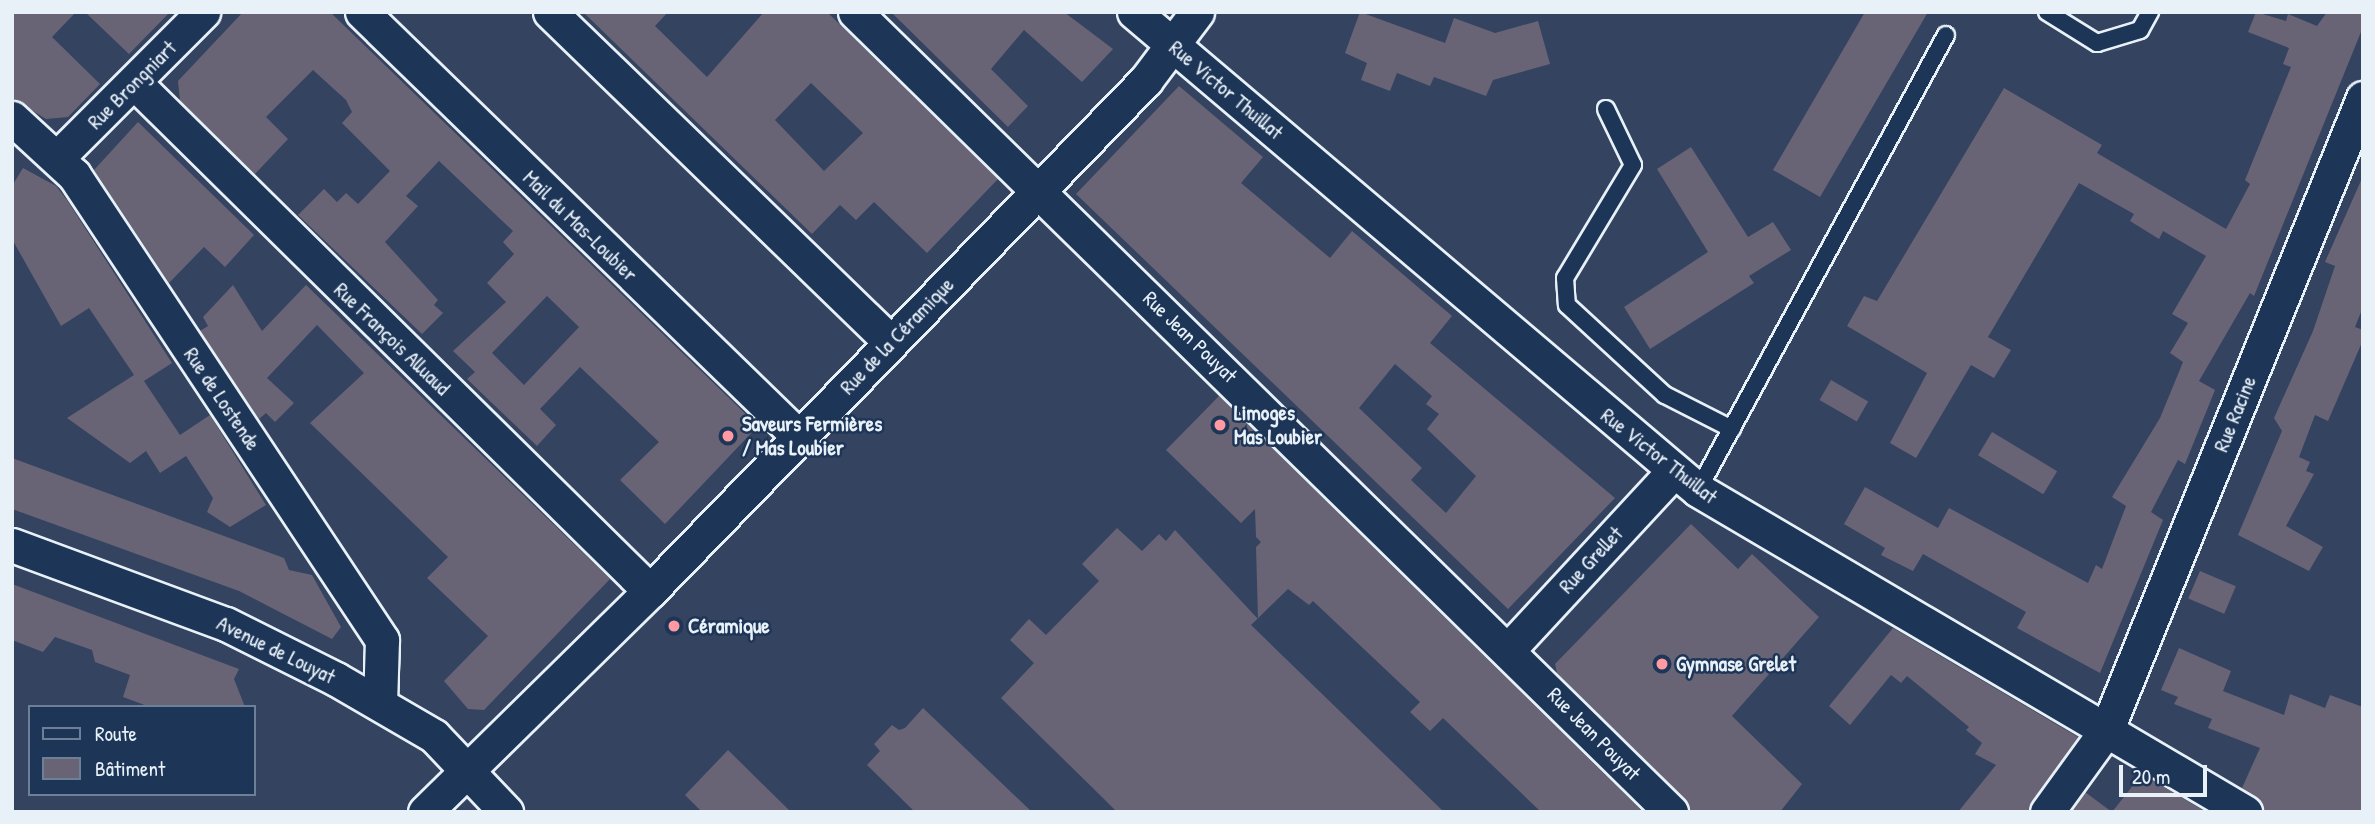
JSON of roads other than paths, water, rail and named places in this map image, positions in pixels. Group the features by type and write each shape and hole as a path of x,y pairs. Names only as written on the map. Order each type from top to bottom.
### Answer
{"street":[{"name":"Rue Brongniart","path":"59,156 136,84 203,12"},
{"name":"Mail du Mas-Loubier","path":"362,12 799,437"},
{"path":"550,12 890,342"},
{"name":"Rue Jean Pouyat","path":"855,12 1509,649 1671,812"},
{"name":"Rue Victor Thuillat","path":"1134,12 1685,481 2245,812"},
{"name":"Rue de la Céramique","path":"425,812 650,591 1176,47 1197,12"},
{"name":"Rue François Alluaud","path":"136,84 650,591"},
{"name":"Rue Racine","path":"2047,812 2107,729 2363,98"},
{"name":"Rue de Lostende","path":"12,118 59,156 382,640 380,704"},
{"name":"Rue Grellet","path":"1509,649 1685,481"},
{"name":"Avenue de Louyat","path":"12,545 226,624 380,704 434,736 506,812"}],"lane":[{"path":"2047,12 2097,43 2140,30 2150,12"},
{"path":"1685,481 1732,429 1946,35"},
{"path":"1606,109 1633,165 1565,278 1567,305 1665,395 1732,429"}],"place":[{"name":"Limoges Mas Loubier","path":"1220,425"},
{"name":"Saveurs Fermières / Mas Loubier","path":"728,436"},
{"name":"Céramique","path":"674,626"},
{"name":"Gymnase Grelet","path":"1662,664"}]}
